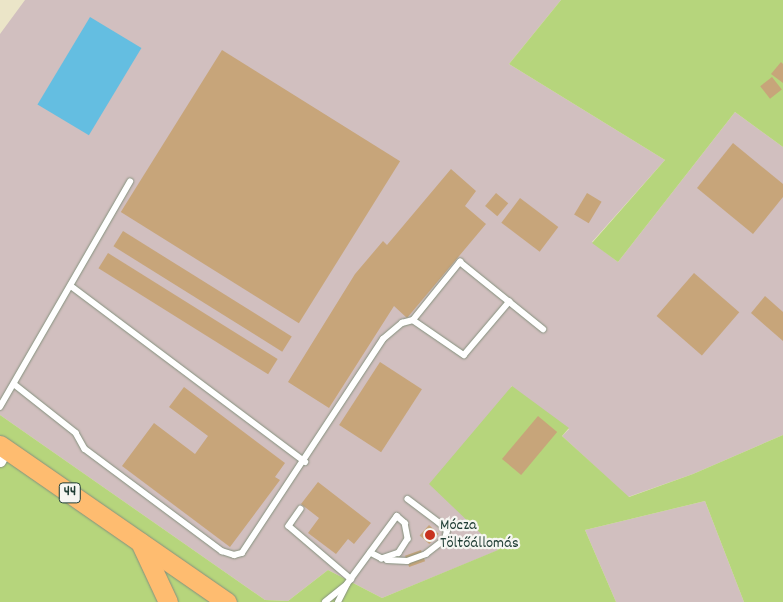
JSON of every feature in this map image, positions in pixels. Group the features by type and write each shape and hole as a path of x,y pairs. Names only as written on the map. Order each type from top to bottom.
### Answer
{"main road":[{"name":"44","path":"2,452 139,541 227,602"},
{"path":"139,541 168,602"},
{"name":"44","path":"185,572 212,602"}],"lane":[{"path":"0,407 130,182"},
{"path":"14,384 76,433 85,449 229,554 242,553 305,462 383,339 402,323 413,320 460,262 543,329"},
{"path":"71,286 305,462"},
{"path":"413,320 464,355 509,302"},
{"path":"370,553 382,559 407,561 426,554 446,539 447,532 439,523 408,500"},
{"path":"301,510 289,526 349,582"},
{"path":"338,602 349,582 397,516 405,523 408,539 399,553 382,559"},
{"path":"325,602 349,582"}],"shaded area":[{"path":"25,0 561,0 509,64 665,160 592,242 618,262 735,112 783,147 783,435 693,474 628,497 562,436 569,429 511,386 499,550 382,598 328,570 288,601 265,600 0,415 0,34"},
{"path":"705,501 744,602 616,602 585,530"}],"green space":[{"path":"561,0 783,0 783,147 735,112 618,262 592,243 665,160 509,64"},
{"path":"512,386 569,428 562,436 629,497 693,474 783,435 783,602 744,602 705,501 585,530 616,602 0,602 0,415 265,600 288,601 328,570 382,598 498,550 429,484"}],"water":[{"path":"90,17 141,48 89,135 37,104"}],"building":[{"path":"222,50 400,161 299,323 121,212"},
{"path":"781,62 783,64 783,83 771,74"},
{"path":"772,77 782,90 770,99 760,86"},
{"path":"733,143 783,184 783,197 753,234 697,188"},
{"path":"451,169 476,191 465,206 486,224 407,318 394,306 329,408 288,382 355,274 383,241 387,245"},
{"path":"496,193 508,203 497,216 485,206"},
{"path":"587,193 602,202 589,223 574,214"},
{"path":"520,198 558,227 540,252 501,223"},
{"path":"123,231 292,336 282,352 113,246"},
{"path":"108,253 278,359 268,374 98,268"},
{"path":"694,273 739,312 702,355 657,316"},
{"path":"765,296 783,312 783,341 751,313"},
{"path":"380,362 422,389 381,452 339,425"},
{"path":"184,387 285,463 275,477 280,480 230,547 122,466 154,423 195,454 208,436 169,407"},
{"path":"538,416 557,432 521,475 502,459"},
{"path":"318,482 371,523 354,544 348,539 336,554 308,533 319,518 301,504"},
{"name":"Mócza Töltőállomás","path":"429,525 439,534 429,544 420,535"},
{"path":"421,550 425,561 409,567 405,556"}],"place":[{"name":"Mócza Töltőállomás","path":"430,535"}]}
